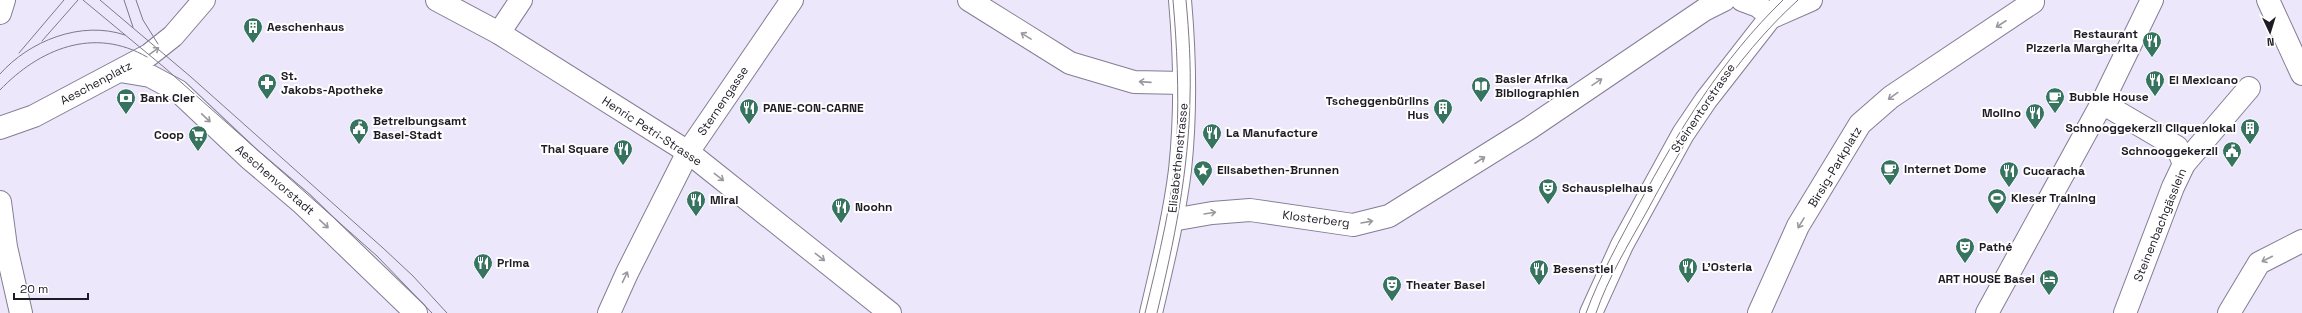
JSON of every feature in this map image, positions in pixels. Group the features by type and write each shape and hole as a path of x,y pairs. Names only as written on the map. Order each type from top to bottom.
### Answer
{"street":[{"path":"0,13 4,0"},
{"name":"Aeschenplatz","path":"0,128 34,116 149,55 184,24 204,0"},
{"name":"Henric Petri-Strasse","path":"437,0 498,33 688,152 890,313"},
{"path":"498,33 521,0"},
{"name":"Sternengasse","path":"609,313 627,273 688,152 792,0"},
{"path":"969,0 1070,63 1134,82 1184,83"},
{"name":"Elisabethenstrasse","path":"1151,313 1172,220 1180,170 1184,83 1180,0"},
{"name":"Klosterberg","path":"1172,220 1212,213 1250,210 1336,224 1353,225 1389,216 1408,206 1530,128 1704,10 1724,0"},
{"path":"1742,0 1758,6 1778,9"},
{"name":"Steinentorstrasse","path":"1591,313 1622,245 1683,134 1738,58 1778,9 1811,0"},
{"path":"1987,313 2102,103 2152,0"},
{"path":"2268,0 2302,74"},
{"name":"Birsig-Parkplatz","path":"1759,313 1798,226 1860,124 1891,97 2033,2"},
{"name":"Aeschenvorstadt","path":"120,71 150,76 178,91 249,158 313,214 416,313"},
{"name":"Steinenbachgässlein","path":"2125,313 2173,187 2184,164 2249,88"},
{"path":"2102,103 2177,147 2184,164"},
{"path":"0,202 3,242 21,313"},
{"path":"2228,313 2259,262 2302,241"}],"tram line":[{"path":"19,53 64,0"},
{"path":"42,41 78,0"},
{"path":"83,0 165,68 377,256 432,313"},
{"path":"100,0 191,77 383,248 413,276 447,313"},
{"path":"124,0 133,27"},
{"path":"136,0 143,20 158,44"},
{"path":"1145,313 1165,226 1173,182 1178,120 1177,51 1173,0"},
{"path":"1157,313 1175,233 1187,152 1190,73 1186,0"},
{"path":"1586,313 1604,271 1618,244 1654,176 1686,122 1703,96 1740,46 1783,0"},
{"path":"1596,313 1606,287 1619,262 1695,127 1732,73 1752,48 1774,23 1798,0"},
{"path":"0,74 12,62 26,52 57,36 91,30 108,31 125,35"},
{"path":"0,90 32,63 50,53 68,46 87,43 107,43 127,48 147,57"}],"place":[{"name":"Aeschenhaus","path":"253,44"},
{"name":"Restaurant Pizzeria Margherita","path":"2152,58"},
{"name":"El Mexicano","path":"2155,97"},
{"name":"St. Jakobs-Apotheke","path":"267,100"},
{"name":"Basler Afrika Bibliographien","path":"1481,103"},
{"name":"Bubble House","path":"2055,114"},
{"name":"Bank Cler","path":"126,115"},
{"name":"PANE-CON-CARNE","path":"749,125"},
{"name":"Tscheggenbürlins Hus","path":"1443,125"},
{"name":"Molino","path":"2035,130"},
{"name":"Betreibungsamt Basel-Stadt","path":"359,145"},
{"name":"Schnooggekerzli Cliquenlokal","path":"2250,145"},
{"name":"La Manufacture","path":"1212,150"},
{"name":"Coop","path":"198,152"},
{"name":"Thai Square","path":"623,166"},
{"name":"Schnooggekerzli","path":"2232,168"},
{"name":"Internet Dome","path":"1890,186"},
{"name":"Elisabethen-Brunnen","path":"1203,187"},
{"name":"Cucaracha","path":"2009,188"},
{"name":"Schauspielhaus","path":"1548,205"},
{"name":"Kieser Training","path":"1997,215"},
{"name":"Mirai","path":"696,217"},
{"name":"Noohn","path":"841,224"},
{"name":"Pathé","path":"1965,264"},
{"name":"Prima","path":"483,280"},
{"name":"L'Osteria","path":"1688,284"},
{"name":"Besenstiel","path":"1539,286"},
{"name":"ART HOUSE Basel","path":"2049,296"},
{"name":"Theater Basel","path":"1392,302"}]}
